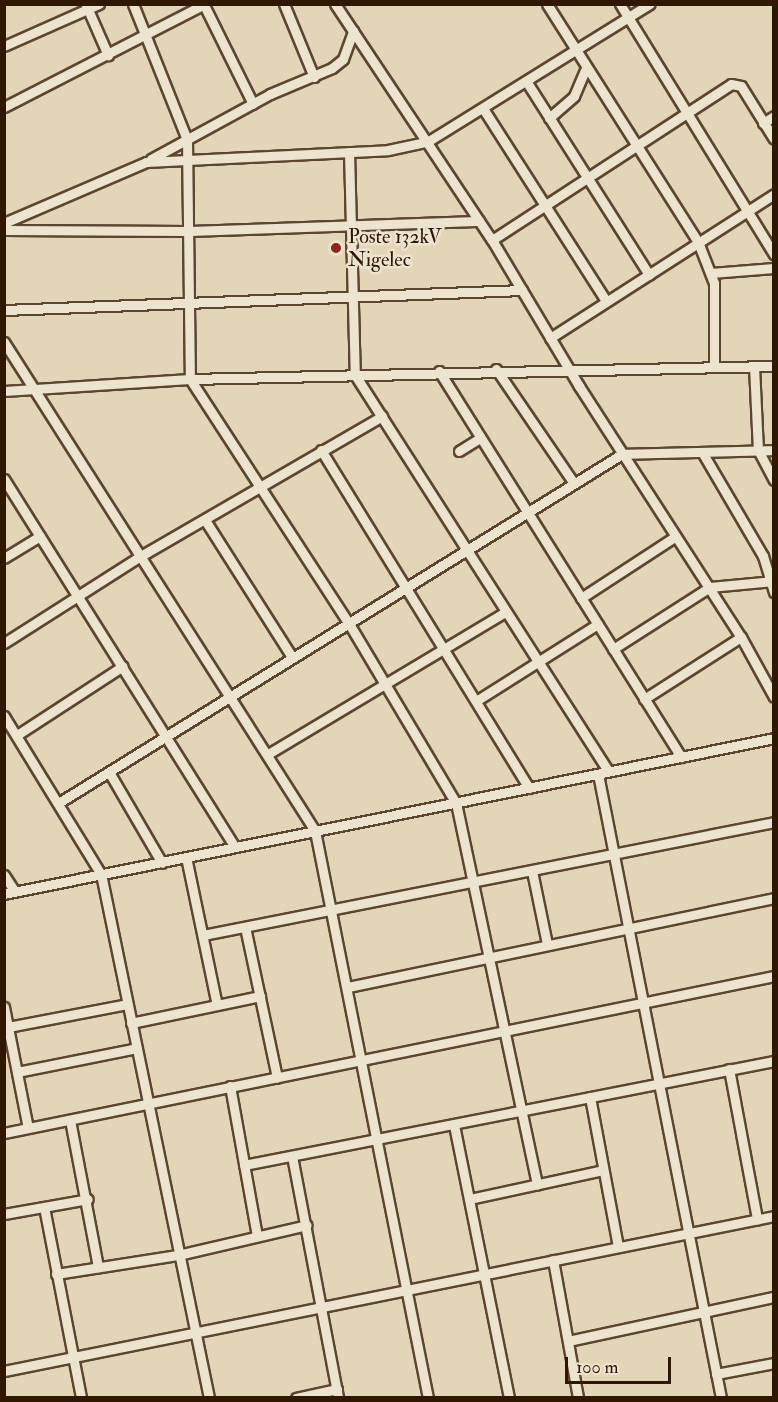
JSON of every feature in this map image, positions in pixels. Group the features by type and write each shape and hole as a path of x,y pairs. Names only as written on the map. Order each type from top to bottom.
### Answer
{"street":[{"path":"4,46 87,7 99,4"},
{"path":"134,4 187,140 189,379 261,485 348,622 456,803 477,881 537,1184"},
{"path":"284,4 314,77"},
{"path":"335,4 492,240 567,367 741,637 774,697"},
{"path":"547,4 585,70 698,242 711,273 714,367"},
{"path":"620,4 774,254"},
{"path":"146,162 349,152 427,142 528,84 650,4"},
{"path":"4,107 204,5 253,104"},
{"path":"87,7 108,55"},
{"path":"5,224 146,162 253,104 314,77 343,59 353,31"},
{"path":"549,118 574,96 585,70"},
{"path":"492,240 734,83 774,139"},
{"path":"528,84 649,275"},
{"path":"484,110 606,301"},
{"path":"763,123 774,116"},
{"path":"349,152 355,375 608,771"},
{"path":"550,338 774,194"},
{"path":"5,224 187,231 479,221"},
{"path":"711,273 774,268"},
{"path":"4,310 522,290"},
{"path":"4,342 315,831 380,1140 428,1398"},
{"path":"754,366 758,450 774,480"},
{"path":"4,391 30,386 496,369 774,366"},
{"path":"496,369 573,482"},
{"path":"439,371 681,757"},
{"path":"4,643 139,557 382,416"},
{"path":"459,451 480,438"},
{"path":"321,450 529,788"},
{"path":"60,802 526,510 622,454 774,450"},
{"path":"702,452 764,556 773,581 774,592"},
{"path":"4,479 79,595 235,847"},
{"path":"205,520 292,657"},
{"path":"4,558 40,536"},
{"path":"581,598 676,536"},
{"path":"613,649 710,587 773,581"},
{"path":"268,754 505,612"},
{"path":"476,701 598,624"},
{"path":"644,699 741,637"},
{"path":"17,735 123,666"},
{"path":"6,723 17,735 60,802 101,874 209,1398"},
{"path":"4,894 774,738"},
{"path":"109,772 162,863"},
{"path":"598,774 686,1232 721,1398"},
{"path":"203,935 774,822"},
{"path":"186,857 217,1005"},
{"path":"532,871 547,944"},
{"path":"4,875 15,892"},
{"path":"348,987 774,898"},
{"path":"245,927 277,1078"},
{"path":"4,1132 774,976"},
{"path":"131,1023 260,996"},
{"path":"8,1027 127,1004"},
{"path":"4,1007 28,1128"},
{"path":"17,1072 136,1048"},
{"path":"244,1165 774,1061"},
{"path":"729,1069 757,1219"},
{"path":"230,1086 257,1236"},
{"path":"590,1097 618,1246"},
{"path":"70,1120 88,1199 98,1267"},
{"path":"454,1125 509,1398"},
{"path":"292,1156 323,1308 337,1394 296,1398"},
{"path":"470,1198 603,1170"},
{"path":"4,1214 88,1199"},
{"path":"44,1207 81,1398"},
{"path":"4,1371 774,1216"},
{"path":"56,1274 178,1255 307,1226"},
{"path":"553,1260 578,1398"},
{"path":"568,1341 774,1297"},
{"path":"716,1374 774,1364"}],"place":[{"name":"Poste 132kV Nigelec","path":"336,248"}]}
